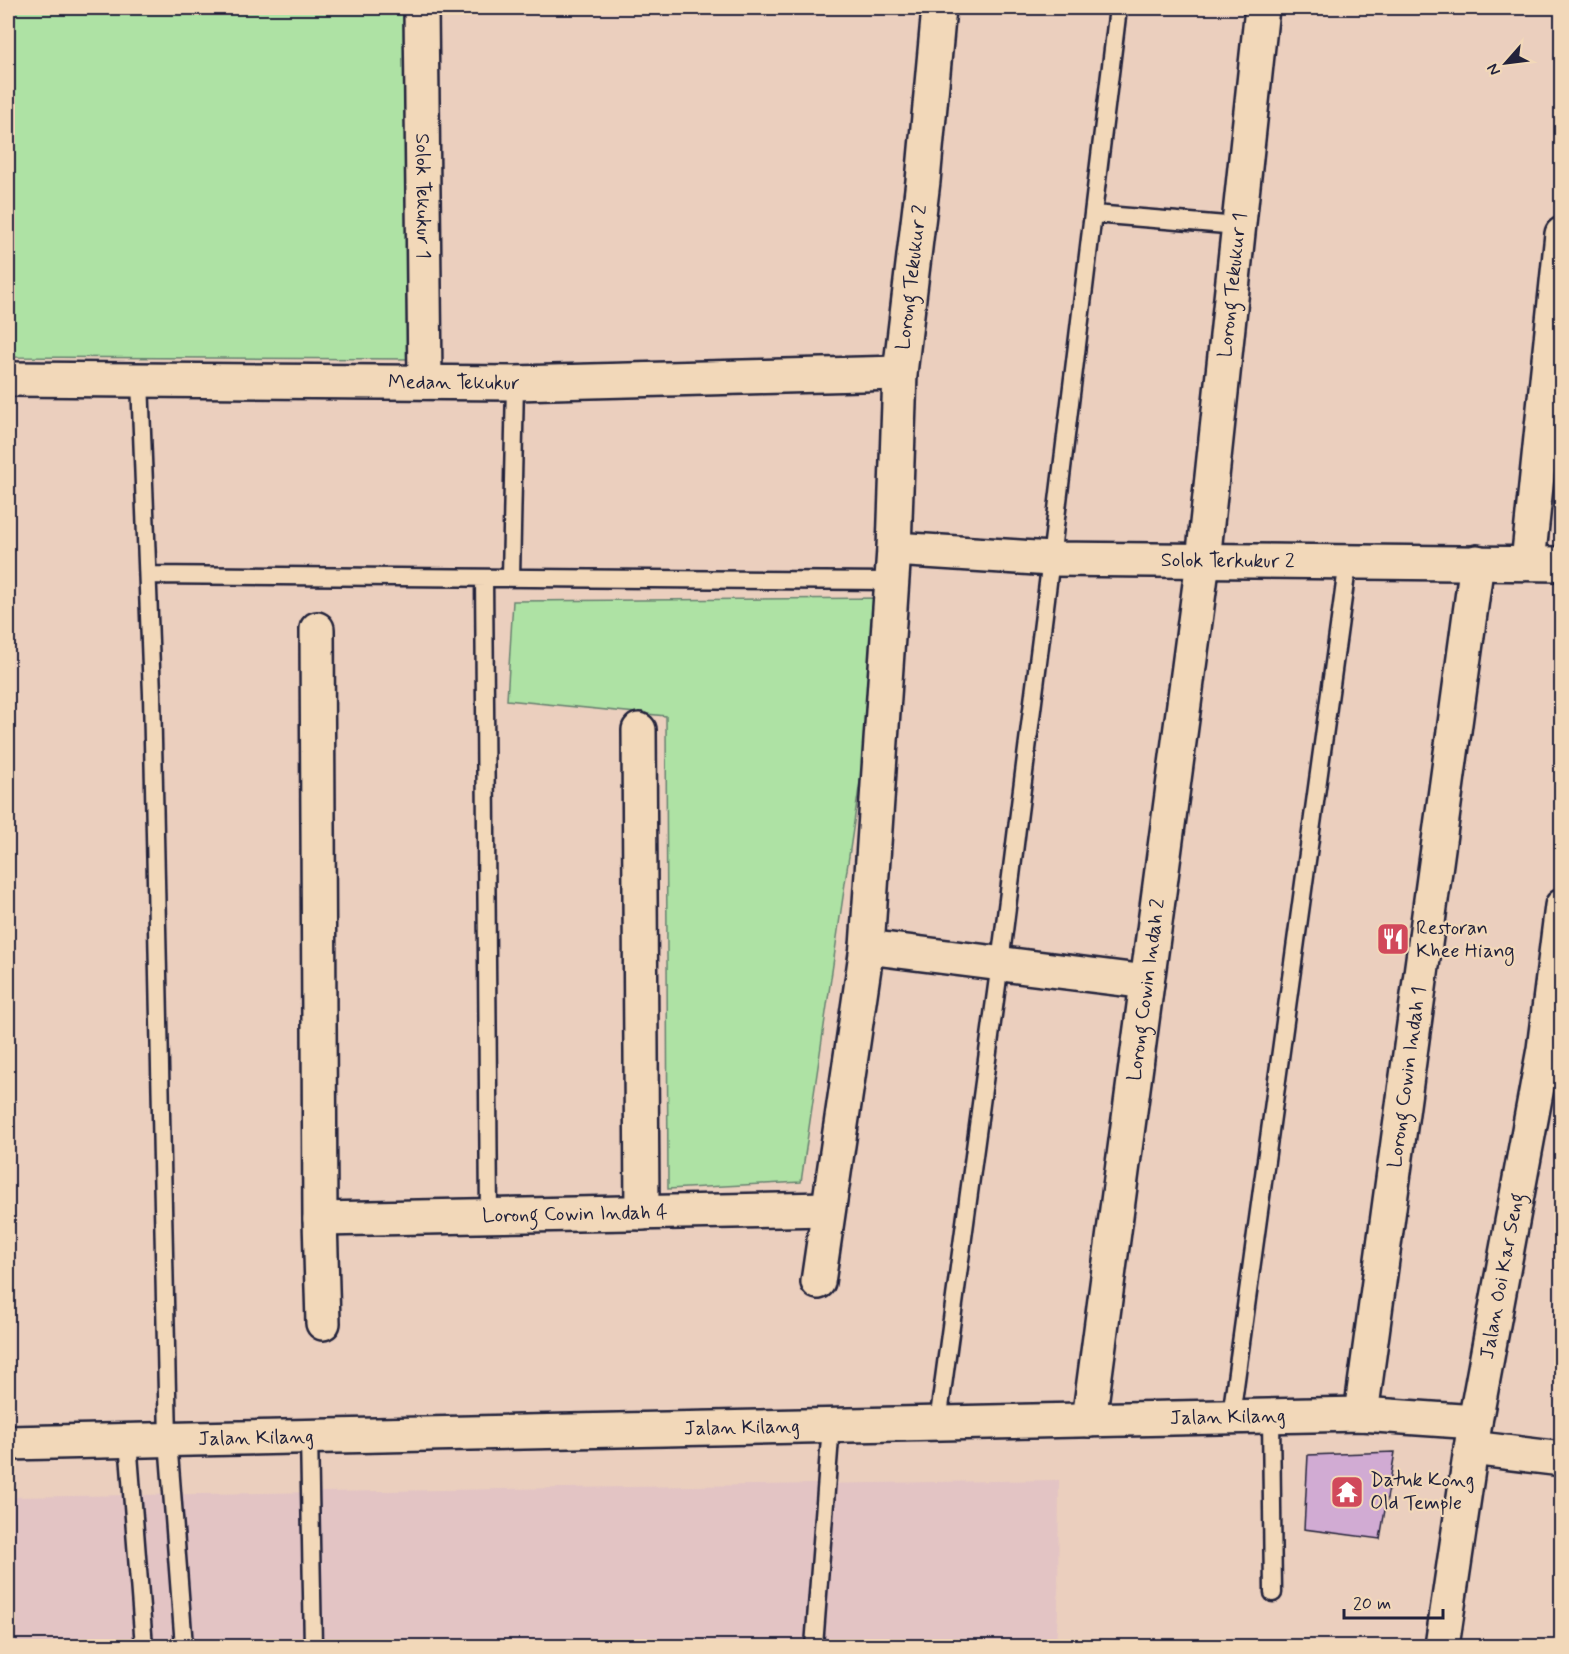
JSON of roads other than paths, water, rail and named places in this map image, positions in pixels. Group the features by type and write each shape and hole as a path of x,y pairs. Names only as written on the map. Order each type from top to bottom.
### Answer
{"street":[{"name":"Solok Tekukur 1","path":"421,8 425,382"},
{"name":"Lorong Tekukur 2","path":"818,1282 867,947 892,565 900,373 923,181 939,8"},
{"name":"Lorong Tekukur 1","path":"1203,561 1262,8"},
{"path":"1528,563 1562,234"},
{"name":"Medan Tekukur","path":"8,379 515,383 900,373"},
{"name":"Solok Terkukur 2","path":"892,565 1051,559 1562,564"},
{"name":"Lorong Cowin Indah 2","path":"1089,1420 1203,561"},
{"name":"Lorong Cowin Indah 1","path":"1361,1414 1477,562"},
{"path":"317,629 320,1219 323,1323"},
{"path":"639,730 642,1213"},
{"name":"Jalan Ooi Kar Seng","path":"1442,1647 1473,1435 1553,1050 1562,906"},
{"path":"867,947 1147,982"},
{"name":"Lorong Cowin Indah 4","path":"320,1219 828,1209"},
{"name":"Jalan Kilang","path":"8,1443 1361,1414 1473,1435 1562,1459"}],"lane":[{"path":"938,1423 1000,963 1118,8"},
{"path":"1094,214 1238,226"},
{"path":"140,380 153,718 168,1440 184,1647"},
{"path":"511,578 515,383"},
{"path":"1231,1416 1348,561"},
{"path":"148,575 511,578 892,565"},
{"path":"484,578 489,1216"},
{"path":"1271,1416 1273,1593"},
{"path":"814,1647 831,1425"},
{"path":"309,1437 313,1647"},
{"path":"128,1441 144,1647"}],"place":[{"name":"Restoran Khee Hiang","path":"1393,939"},
{"name":"Datuk Kong Old Temple","path":"1347,1492"}]}
